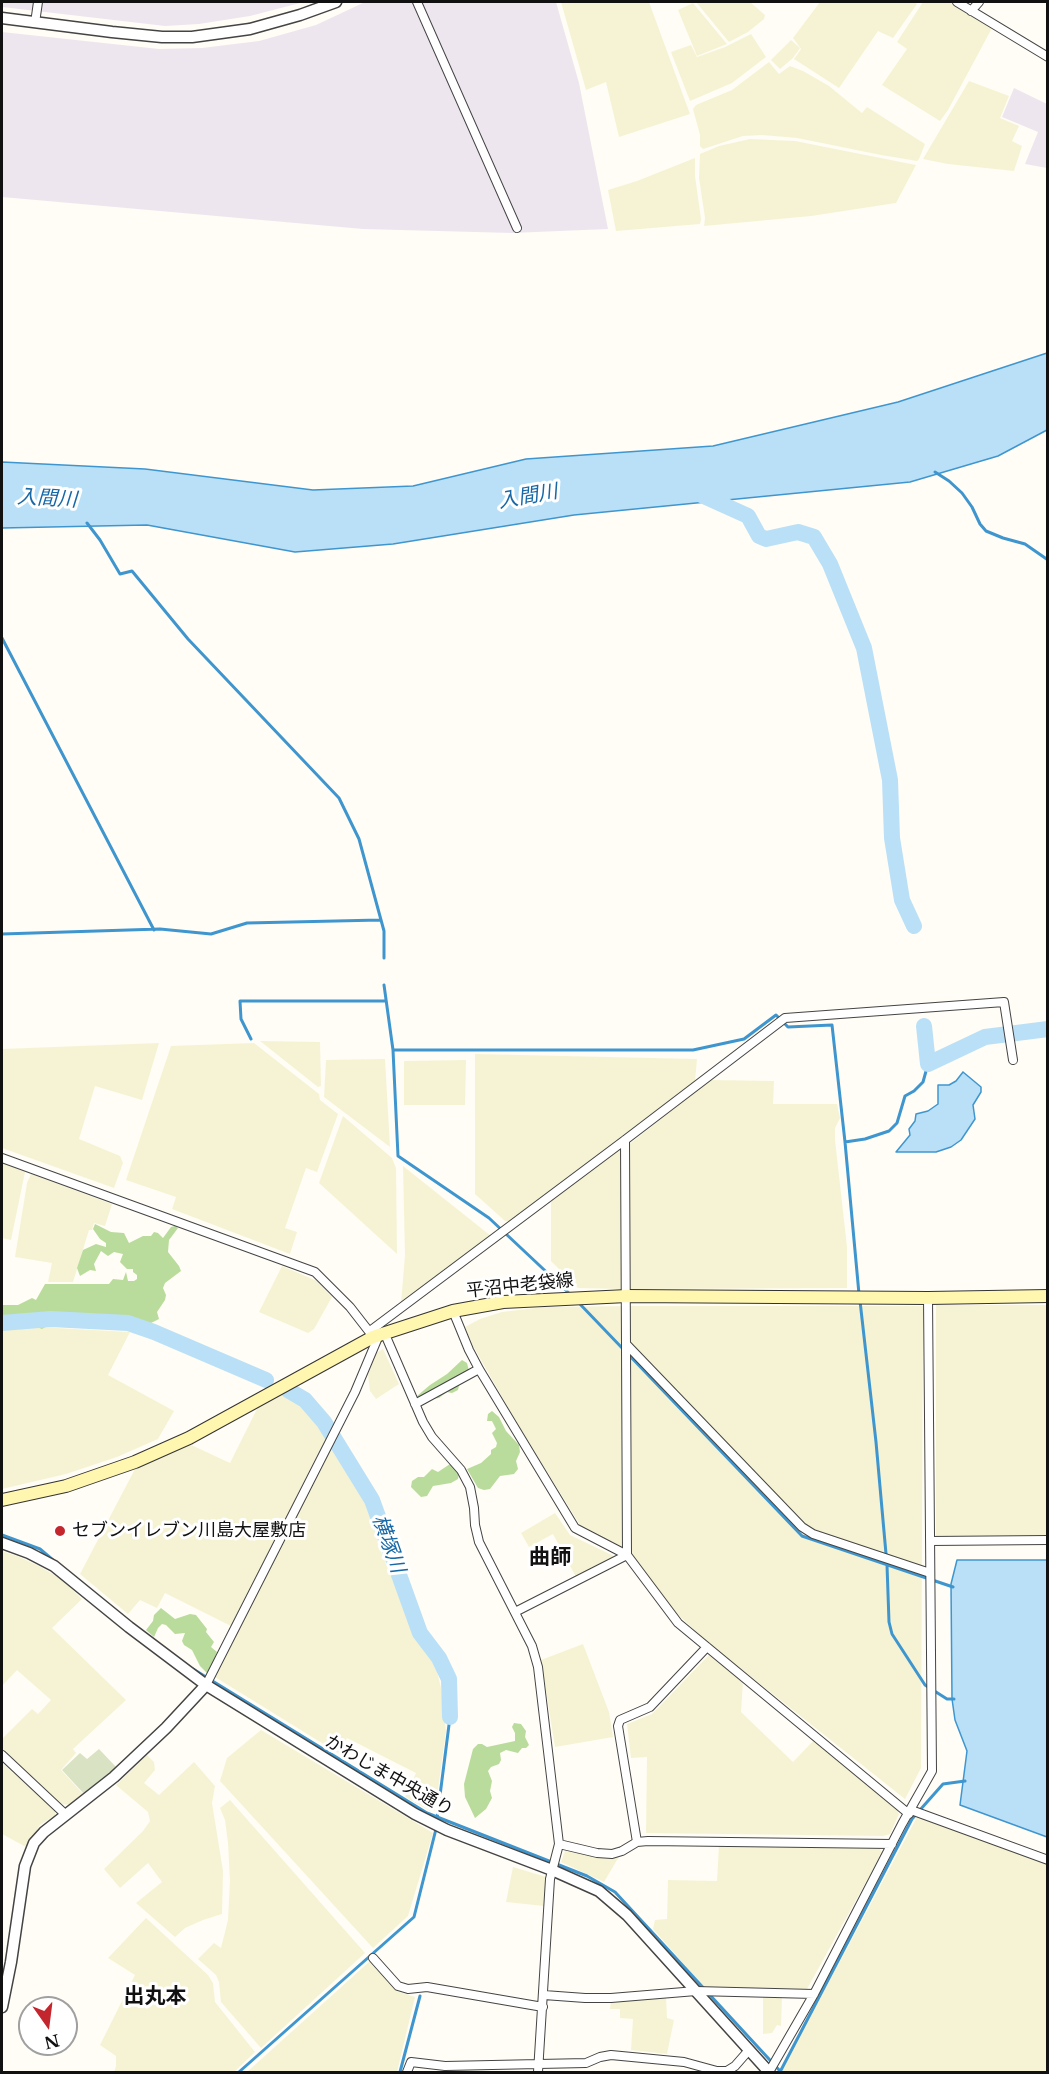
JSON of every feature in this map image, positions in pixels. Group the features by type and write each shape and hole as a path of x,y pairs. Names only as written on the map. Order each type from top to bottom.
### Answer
{"main road":[{"name":"平沼中老袋線","path":"2,1500 66,1486 135,1462 189,1438 376,1333 453,1311 502,1302 627,1296 928,1298 1047,1296"}],"street":[{"path":"35,23 38,2"},
{"path":"2,18 162,37 192,37 250,29 336,2"},
{"path":"417,2 517,228"},
{"path":"957,2 1047,57"},
{"path":"971,11 979,2"},
{"path":"2,2007 25,1866 34,1843 44,1832 114,1777 166,1728 206,1685 355,1392 376,1333 785,1018 1004,1002 1013,1060"},
{"path":"626,1140 627,1556"},
{"path":"2,1158 315,1272 376,1333 432,1437 461,1470 470,1487 479,1542 532,1646 538,1667 559,1844 552,1870 539,2068"},
{"path":"769,2072 814,1994 932,1771 928,1298"},
{"path":"453,1311 479,1369 575,1528 627,1556 678,1623 910,1812 1047,1860"},
{"path":"627,1345 802,1527 813,1534 930,1573"},
{"path":"415,1404 479,1369"},
{"path":"930,1541 1047,1540"},
{"name":"かわじま中央通り","path":"2,1543 30,1553 54,1566 129,1628 206,1685 415,1814 447,1830 552,1870 599,1891 614,1902 769,2072"},
{"path":"515,1612 627,1556"},
{"path":"637,1842 618,1726 620,1720 650,1707 707,1647"},
{"path":"2,1755 66,1815"},
{"path":"559,1844 612,1854 637,1842 892,1844"},
{"path":"373,1958 398,1986 408,1989 427,1987 543,2007"},
{"path":"544,1995 611,1998 696,1991 814,1994"},
{"path":"406,2073 411,2062 445,2066 539,2068 586,2062 611,2055 684,2062 717,2071 727,2071 735,2066 749,2050"}],"shaded area":[{"path":"2,2 304,2 250,16 199,24 165,26 2,7"},
{"path":"365,2 556,2 579,83 608,229 512,233 363,229 2,197 2,32 159,49 202,48 259,41 316,25"},
{"path":"561,2 649,2 690,114 619,137 606,82 586,90"},
{"path":"696,2 750,2 765,15 764,19 748,32 729,42"},
{"path":"820,2 913,2 917,4 893,38 878,31 839,88 794,59 801,49 793,38"},
{"path":"923,2 951,2 992,28 940,121 882,85 907,49 897,42"},
{"path":"693,3 727,44 697,56 678,10"},
{"path":"751,34 766,57 732,83 690,101 671,52 691,45 697,57"},
{"path":"791,40 800,48 793,58 780,69 771,60"},
{"path":"769,62 779,74 790,66 803,71 829,86 862,113 867,107 925,144 919,159 917,161 881,155 797,138 762,135 743,136 703,149 700,146 700,135 693,109 696,105 732,90"},
{"path":"969,81 1009,96 1000,118 1019,126 1012,141 1022,146 1014,171 923,159"},
{"path":"1014,88 1047,104 1047,168 1025,164 1038,132 1002,117"},
{"path":"750,139 795,141 916,165 896,203 811,216 704,226 705,218 699,178 700,154 719,146"},
{"path":"695,158 700,224 616,231 608,190"},
{"path":"260,1041 320,1042 321,1086 318,1087"},
{"path":"159,1043 142,1100 95,1086 79,1139 120,1156 123,1163 114,1188 2,1148 2,1049"},
{"path":"254,1043 319,1094 320,1100 338,1114 317,1172 306,1168 285,1228 297,1232 290,1254 172,1209 176,1197 126,1180 171,1046"},
{"path":"475,1054 697,1059 695,1081 509,1221 505,1221 475,1194"},
{"path":"385,1059 390,1147 324,1097 326,1060"},
{"path":"466,1060 465,1105 404,1105 404,1061"},
{"path":"710,1080 774,1081 773,1104 837,1104 840,1118 835,1128 835,1140 847,1247 847,1288 629,1289 627,1146"},
{"path":"343,1116 392,1158 396,1168 397,1254 319,1183"},
{"path":"617,1149 622,1149 623,1153 621,1289 578,1288 551,1261 551,1201"},
{"path":"2,1162 25,1172 11,1240 2,1238"},
{"path":"403,1166 491,1236 401,1303 405,1255"},
{"path":"31,1174 112,1204 105,1226 94,1223 92,1230 89,1230 73,1282 48,1282 52,1263 15,1257 27,1183"},
{"path":"282,1266 317,1281 332,1297 314,1329 308,1333 259,1312"},
{"path":"936,1305 1047,1305 1047,1537 936,1537"},
{"path":"923,1306 921,1768 905,1799 706,1641 670,1607 630,1555 580,1525 517,1423 473,1346 465,1327 502,1312 544,1307"},
{"path":"2,1325 130,1332 108,1375 174,1411 158,1439 117,1457 66,1474 2,1489"},
{"path":"383,1349 399,1384 376,1399 370,1391 368,1375 376,1353"},
{"path":"284,1392 297,1400 327,1433 231,1626 165,1593 157,1608 140,1600 128,1614 80,1574 135,1469 187,1443 230,1463 259,1405"},
{"path":"333,1444 360,1489 373,1518 380,1549 390,1574 437,1671 446,1731 435,1811 432,1808 430,1811 405,1797 416,1773 347,1738 338,1753 215,1677"},
{"path":"555,1513 570,1535 616,1557 576,1577 553,1534 529,1547 521,1533"},
{"path":"2,1551 39,1566 61,1579 82,1599 52,1628 126,1700 73,1749 76,1753 61,1770 84,1795 70,1805 62,1804 2,1749 2,1739 32,1709 38,1714 51,1700 17,1670 2,1686"},
{"path":"583,1644 609,1712 613,1737 555,1747 541,1660"},
{"path":"709,1655 743,1681 741,1712 793,1762 815,1739 896,1808 899,1814 890,1834 883,1836 646,1833 647,1757 631,1758 627,1724 652,1714"},
{"path":"261,1730 433,1833 408,1916 373,1948 220,1781 227,1758"},
{"path":"147,1755 154,1762 155,1770 144,1783 159,1795 194,1762 215,1786 212,1803 223,1871 222,1914 185,1928 175,1937 136,1903 162,1882 148,1863 120,1888 104,1869 143,1831 150,1821 148,1812 116,1785"},
{"path":"2,1763 55,1810 55,1815 40,1825 26,1847 2,1834"},
{"path":"230,1800 365,1953 261,2048 221,2002 216,1975 198,1959 214,1943 221,1948 228,1920 230,1881 228,1843 225,1820 220,1808"},
{"path":"917,1817 1047,1863 1047,2072 784,2072 782,2070"},
{"path":"719,1845 879,1847 882,1853 807,1989 704,1987 653,1929 655,1920 667,1919 668,1880 717,1881"},
{"path":"565,1851 603,1858 620,1855 604,1882 561,1862"},
{"path":"513,1867 546,1877 544,1906 506,1902"},
{"path":"146,1918 208,1975 213,1983 215,2002 255,2052 234,2072 114,2072 116,2056 100,2045 135,1975 108,1958"},
{"path":"370,1961 397,1991 415,1997 397,2072 247,2072"},
{"path":"763,1995 782,1996 781,2026 777,2025 772,2033 763,2034"},
{"path":"666,1997 667,2018 674,2020 667,2054 631,2050 633,2019 620,2018 620,2009 610,2009 611,2001"}],"green space":[{"path":"95,1224 111,1232 124,1233 129,1243 143,1236 151,1236 154,1232 163,1238 171,1227 178,1228 169,1240 168,1252 181,1271 165,1283 163,1288 166,1295 165,1300 157,1312 159,1319 151,1323 151,1328 147,1331 141,1326 137,1330 112,1326 78,1328 73,1324 65,1326 52,1323 42,1329 29,1324 12,1327 2,1321 2,1305 18,1305 32,1298 36,1300 45,1284 109,1284 113,1279 123,1280 126,1272 128,1281 137,1279 133,1269 127,1269 120,1262 123,1254 114,1252 108,1256 101,1251 94,1264 96,1271 90,1270 80,1276 77,1268 83,1250 96,1244 106,1247 106,1243 93,1229"},
{"path":"462,1360 467,1363 469,1371 460,1381 458,1390 452,1393 447,1392 439,1398 421,1400 417,1396 447,1374"},
{"path":"492,1411 519,1445 520,1452 516,1461 518,1469 514,1474 500,1476 490,1489 484,1490 478,1488 467,1469 481,1463 496,1447 497,1443 492,1433 496,1429 492,1421 487,1421 488,1414"},
{"path":"450,1464 459,1474 458,1479 451,1483 433,1486 427,1496 421,1497 411,1487 412,1481 418,1477 424,1477 432,1469 438,1472"},
{"path":"161,1608 175,1619 190,1614 196,1615 207,1629 206,1632 214,1642 211,1647 217,1652 215,1657 218,1659 208,1674 200,1666 192,1650 184,1645 182,1641 185,1633 175,1634 162,1624 154,1637 146,1630 153,1621 154,1615"},
{"path":"514,1723 521,1724 526,1731 525,1737 529,1745 518,1753 506,1750 500,1753 499,1764 488,1771 492,1781 490,1791 492,1798 486,1809 475,1818 465,1797 464,1784 473,1749 478,1744 487,1747 515,1741 512,1727"},
{"path":"99,1749 117,1768 85,1795 62,1770 80,1753 87,1759"}],"water":[{"name":"入間川","path":"1047,353 1047,430 998,456 910,482 574,515 393,544 295,552 147,525 2,528 2,462 145,469 313,490 413,486 526,459 713,446 898,402"},
{"path":"963,1072 981,1087 981,1092 973,1105 975,1119 961,1140 951,1147 936,1152 896,1152 910,1135 909,1129 915,1121 916,1114 928,1111 938,1104 938,1085 949,1085 956,1081"},
{"path":"957,1560 1047,1560 1047,1837 960,1805 967,1751 955,1720 952,1699 951,1584"}],"waterway":[{"path":"935,472 962,493 986,531 1025,544 1048,560"},
{"path":"697,493 748,516 759,536 766,539 798,532 814,537 830,564 864,648 890,780 892,838 902,900 914,926"},
{"path":"87,523 120,574 132,571 188,639 339,798 359,839 384,931 384,958"},
{"path":"2,638 154,930"},
{"path":"2,934 160,929 211,934 247,923 380,920"},
{"path":"384,985 393,1050 398,1156 489,1218 572,1296"},
{"path":"251,1039 241,1019 240,1001 386,1001"},
{"path":"394,1050 693,1050 744,1039 776,1015 788,1027 832,1025 845,1142"},
{"path":"924,1026 928,1064 985,1037 1048,1029"},
{"path":"859,1294 845,1142 865,1139 889,1131 897,1123 905,1096 923,1082 928,1064"},
{"path":"860,1301 876,1442 887,1565 889,1622 892,1634 925,1685 947,1699 954,1699"},
{"path":"578,1302 624,1350"},
{"name":"横塚川","path":"2,1323 51,1319 128,1323 266,1380"},
{"path":"628,1354 802,1536 953,1587"},
{"name":"横塚川","path":"288,1390 305,1400 324,1422 372,1500 420,1633 439,1658 449,1679 450,1717"},
{"path":"2,1535 40,1549 53,1560"},
{"path":"193,1669 427,1813 587,1876 615,1892 780,2071"},
{"path":"437,1819 450,1717"},
{"path":"780,2072 912,1819 943,1784 965,1781"},
{"path":"239,2072 414,1917 436,1829"},
{"path":"400,2072 420,1996"}],"place":[{"name":"セブンイレブン川島大屋敷店","path":"60,1531"}],"district":[{"name":"曲師","path":"550,1558"},
{"name":"出丸本","path":"155,1997"}]}
